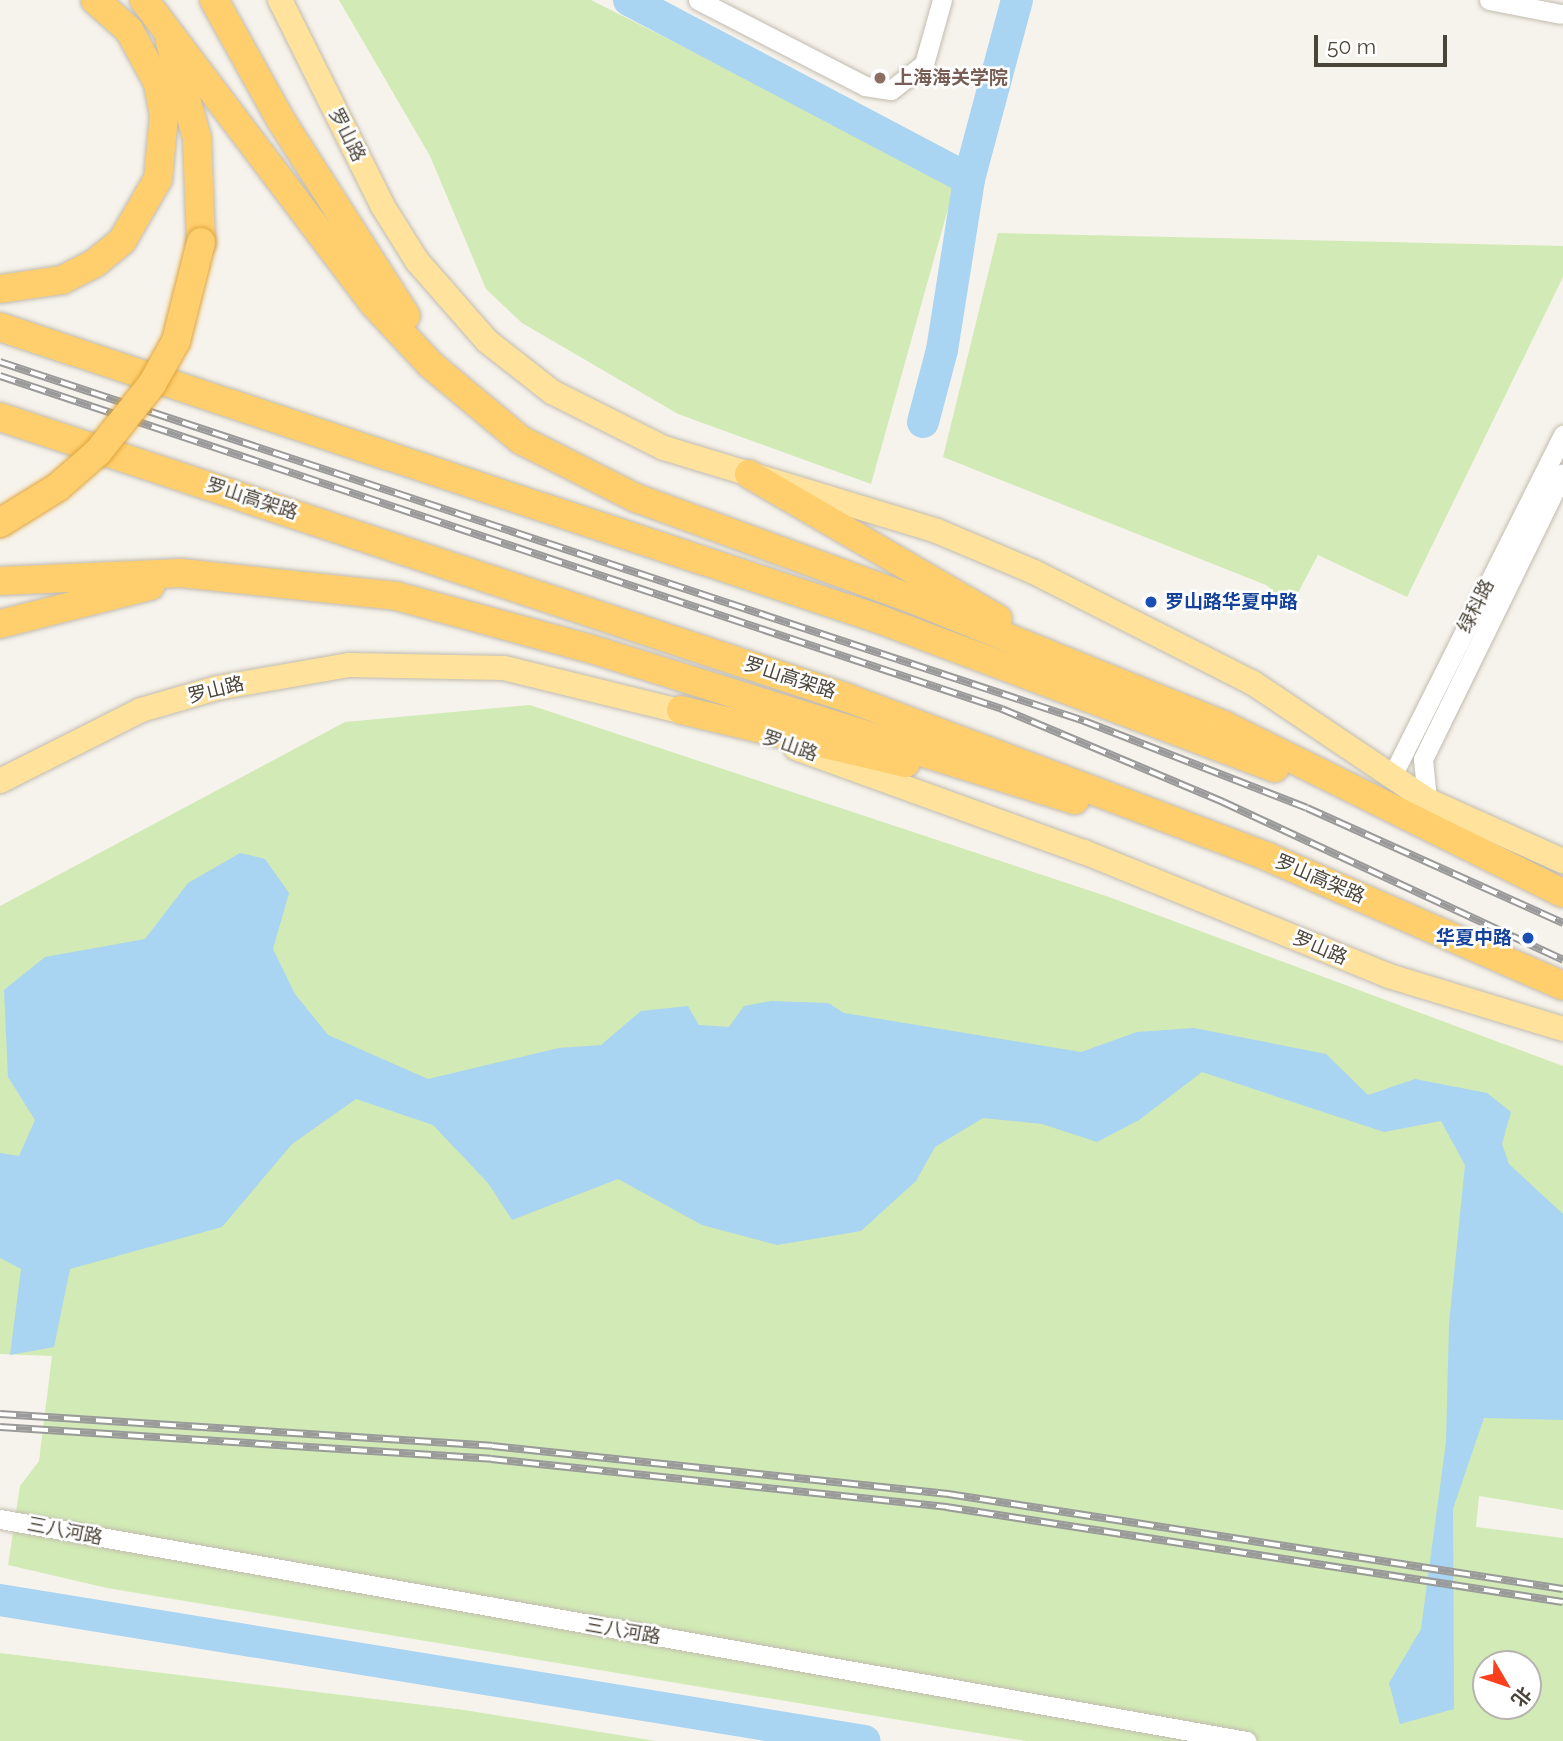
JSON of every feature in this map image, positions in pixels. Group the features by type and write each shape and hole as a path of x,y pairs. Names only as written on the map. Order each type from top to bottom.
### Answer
{"highway":[{"path":"0,289 62,280 95,263 129,231 158,178 164,115 158,83 129,30 95,0"},
{"path":"144,0 382,298 461,392 521,440 594,480 1224,724 1563,893"},
{"path":"0,523 58,487 127,419 176,341 191,292 201,242 197,138 154,0"},
{"path":"214,0 382,298"},
{"path":"0,327 876,618 1157,721 1563,893"},
{"name":"罗山高架路","path":"0,416 1011,757 1266,856 1552,981"},
{"path":"749,474 1043,645 1125,685"},
{"path":"0,581 124,572 311,583 396,596 681,676 1122,815 1552,981"},
{"path":"0,624 132,588 311,583"},
{"path":"681,710 1122,815"}],"main road":[{"name":"罗山路","path":"280,0 382,205 417,261 479,333 552,392 604,422 749,474 937,531 1045,578 1253,682 1427,800 1563,861"},
{"name":"罗山路","path":"0,780 141,710 217,688 349,665 504,668 681,710 941,798 1389,976 1563,1029"}],"street":[{"path":"698,0 864,86 891,90 923,64 942,0"},
{"path":"1489,0 1561,14"},
{"name":"绿科路","path":"1391,778 1563,435"},
{"name":"绿科路","path":"1427,800 1423,760 1563,473"},
{"name":"三八河路","path":"3,1520 1246,1741"}],"green space":[{"path":"339,0 591,0 955,184 871,484 678,414 522,323 486,289 430,156"},
{"path":"998,233 1563,246 1563,277 1407,597 1318,555 1291,606 1266,585 943,457"},
{"path":"530,705 1109,897 1563,1066 1563,1510 1479,1496 1476,1527 1563,1538 1563,1741 1026,1741 107,1588 8,1565 20,1486 39,1461 52,1356 0,1354 0,906 345,722"},
{"path":"0,1653 464,1710 656,1741 0,1741"}],"water":[{"path":"240,853 265,859 289,893 273,949 295,994 328,1035 428,1079 559,1048 601,1045 641,1011 688,1006 699,1025 729,1027 744,1006 771,1001 828,1003 844,1013 1081,1052 1137,1032 1194,1028 1326,1054 1368,1095 1415,1079 1487,1093 1511,1112 1502,1144 1509,1164 1563,1214 1563,1420 1484,1418 1453,1509 1454,1709 1400,1724 1389,1683 1421,1629 1446,1442 1449,1324 1465,1165 1441,1121 1384,1132 1202,1072 1139,1120 1097,1142 1042,1124 983,1118 935,1147 916,1181 861,1231 777,1245 702,1225 618,1179 512,1220 488,1183 433,1125 356,1099 292,1144 222,1227 70,1269 54,1347 10,1355 21,1269 0,1258 0,1153 19,1156 35,1120 8,1077 4,990 45,957 145,939 188,883"}],"waterway":[{"path":"629,0 969,179"},
{"path":"923,422 942,350 969,179 1017,0"},
{"path":"0,1600 865,1741"}],"railway":[{"path":"0,362 1084,721 1307,808 1563,923"},
{"path":"0,376 1002,709 1223,802 1563,960"},
{"path":"0,1414 492,1446 948,1494 1563,1589"},
{"path":"0,1427 491,1459 946,1507 1563,1602"}],"place":[{"name":"上海海关学院","path":"880,78"},
{"name":"罗山路华夏中路","path":"1151,602"},
{"name":"华夏中路","path":"1528,938"}]}
